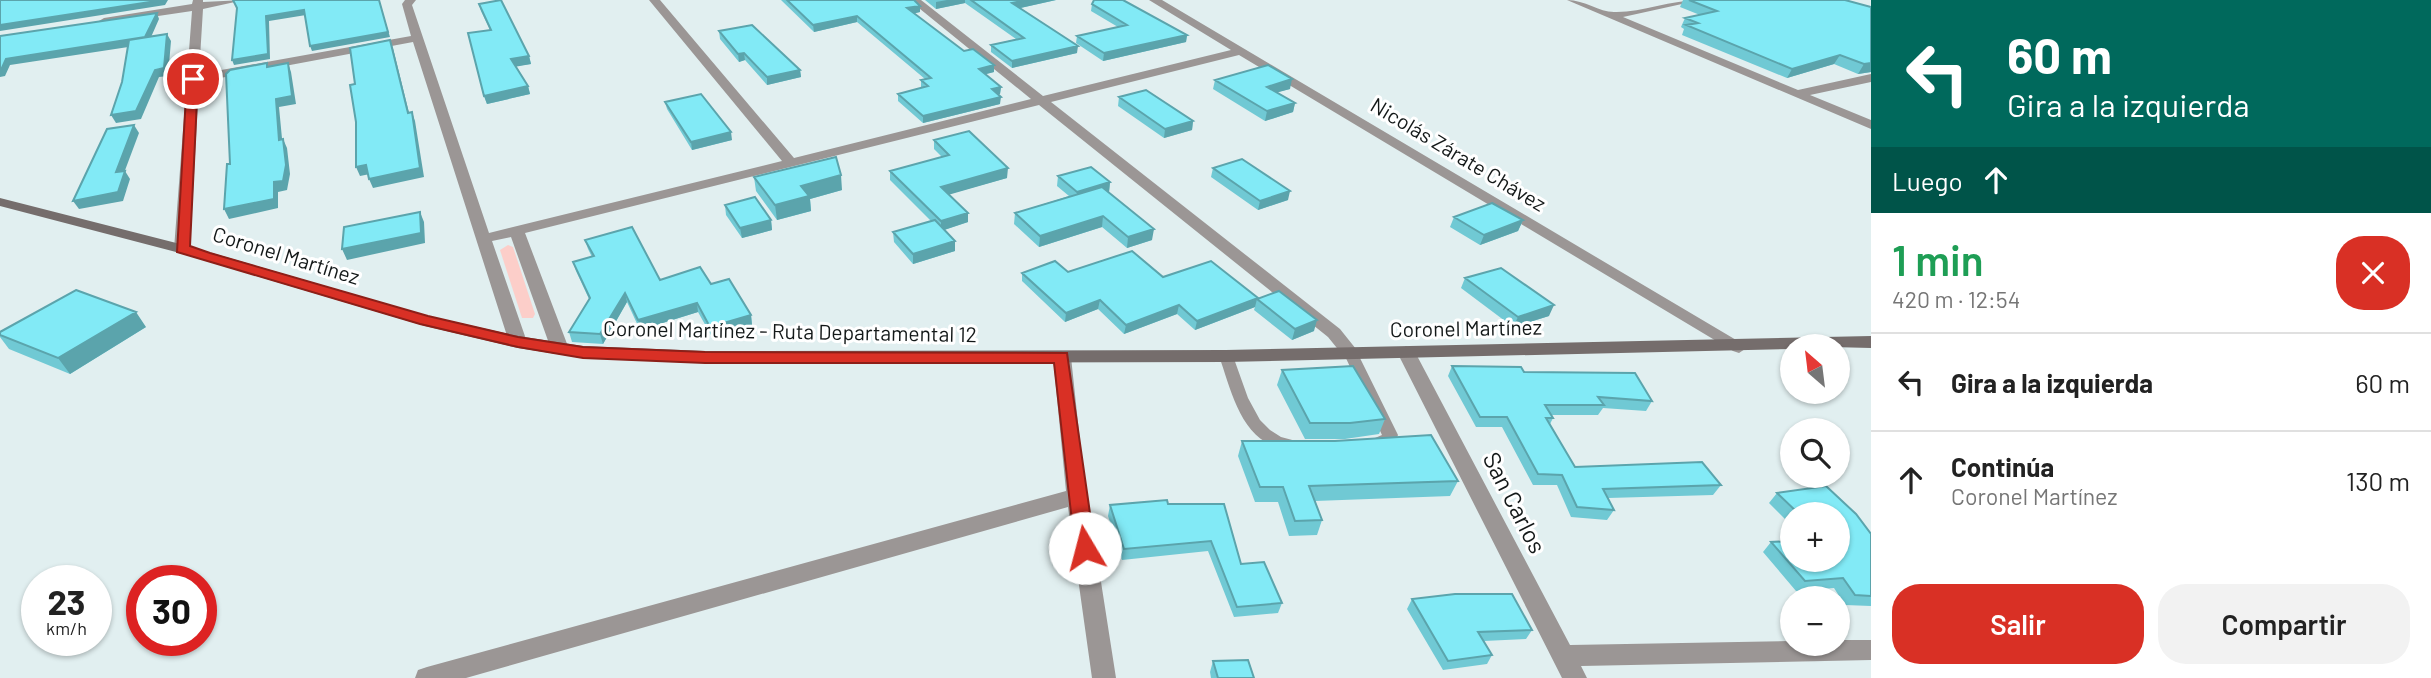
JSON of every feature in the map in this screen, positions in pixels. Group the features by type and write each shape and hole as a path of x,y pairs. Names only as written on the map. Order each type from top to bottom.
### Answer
{"main road":[{"name":"Coronel Martínez","path":"0,202 183,248 412,317 518,342"},
{"name":"Coronel Martínez - Ruta Departamental 12","path":"518,342 560,349 705,357 1062,357"},
{"name":"Coronel Martínez","path":"1062,357 1739,347 1871,342"}],"street":[{"path":"92,23 198,3 239,0"},
{"path":"411,0 407,4 417,38 518,342"},
{"path":"654,0 791,163"},
{"path":"914,0 1334,332 1351,354"},
{"name":"Nicolás Zárate Chávez","path":"1154,0 1739,347"},
{"path":"1572,0 1871,125"},
{"path":"1612,16 1695,0"},
{"path":"183,248 198,3"},
{"path":"193,79 417,38"},
{"path":"483,239 1242,51"},
{"path":"1798,94 1871,78"},
{"path":"517,231 560,349"},
{"name":"San Carlos","path":"1406,352 1575,678"},
{"path":"1062,357 1078,496 1104,678"},
{"path":"427,678 1078,496"},
{"path":"1563,656 1871,650"}],"lane":[{"path":"1351,354 1391,435 1388,441 1378,444 1354,445"},
{"path":"1226,356 1251,419 1259,431 1276,443 1305,446"}],"shaded area":[{"path":"508,245 513,247 535,314 533,318 522,318 500,250"}],"building":[{"path":"0,0 163,0 0,25"},
{"path":"233,0 379,0 388,32 310,46 304,10 266,16 268,54 232,60 237,8"},
{"path":"501,0 529,56 511,59 528,86 484,96 468,33 491,30 479,4"},
{"path":"787,0 914,0 920,6 907,8 964,51 973,49 994,65 979,69 1001,87 992,89 1001,97 923,116 898,94 928,86 921,80 931,78 857,16 813,25"},
{"path":"971,0 1027,0 1012,3 1078,46 1012,61 991,45 1024,38"},
{"path":"1094,0 1123,0 1187,35 1104,53 1077,36 1127,25 1092,4"},
{"path":"1689,0 1845,0 1871,7 1871,63 1864,64 1840,55 1792,69 1686,25 1698,23 1685,18 1717,11"},
{"path":"157,13 145,37 6,59 0,70 0,36"},
{"path":"752,25 800,70 767,77 744,53 738,54 719,31"},
{"path":"167,34 164,68 155,70 136,111 111,115 122,82 129,40"},
{"path":"390,40 408,113 412,112 420,168 369,179 366,165 356,167 356,122 350,85 355,84 350,48"},
{"path":"267,63 267,67 288,63 292,96 276,99 279,140 283,139 286,165 283,181 274,182 274,199 224,209 227,164 230,164 226,74 230,70"},
{"path":"1268,65 1292,79 1267,87 1295,103 1267,111 1215,80"},
{"path":"1146,90 1193,121 1165,129 1119,97"},
{"path":"701,94 731,132 691,142 665,102"},
{"path":"134,125 116,172 125,171 118,192 73,201 107,129"},
{"path":"969,131 1008,168 941,187 968,213 941,221 890,171 949,155 934,140"},
{"path":"836,157 841,175 801,186 809,196 775,205 754,177"},
{"path":"1242,159 1290,191 1260,201 1213,168"},
{"path":"1091,167 1110,182 1077,192 1058,176"},
{"path":"1102,187 1154,229 1128,237 1103,216 1040,236 1015,213"},
{"path":"755,197 771,220 740,228 725,205"},
{"path":"1492,203 1523,220 1484,235 1454,217"},
{"path":"420,212 421,233 342,249 344,227"},
{"path":"935,220 955,241 913,254 893,232"},
{"path":"632,227 660,280 700,267 711,284 729,279 751,315 710,327 697,303 638,320 625,293 600,334 569,332 590,298 573,262 594,256 585,240"},
{"path":"1132,251 1163,277 1211,261 1258,298 1197,321 1179,305 1126,325 1100,300 1066,313 1022,273 1055,261 1068,272"},
{"path":"1501,268 1554,305 1518,317 1465,278"},
{"path":"76,290 136,312 58,358 0,335 0,332"},
{"path":"1279,291 1317,320 1295,329 1257,299"},
{"path":"1353,366 1385,419 1350,423 1310,423 1282,370"},
{"path":"1452,366 1521,367 1524,372 1635,373 1652,401 1598,397 1604,405 1545,405 1553,418 1546,418 1575,467 1702,462 1721,485 1603,489 1614,510 1577,507 1562,475 1538,474 1507,417 1480,417"},
{"path":"1431,435 1458,481 1309,486 1322,520 1295,521 1283,487 1260,487 1242,441 1335,441"},
{"path":"1828,488 1843,502 1786,502 1777,493"},
{"path":"1167,500 1168,504 1224,504 1241,564 1264,562 1282,603 1237,607 1211,541 1124,549 1110,505"},
{"path":"1850,508 1871,534 1871,596 1855,595 1843,578 1805,581 1797,572 1850,572"},
{"path":"1771,542 1780,542 1780,552"},
{"path":"1455,594 1512,594 1532,630 1478,632 1492,655 1448,661 1412,599"},
{"path":"1248,660 1254,678 1218,678 1213,661"}],"route":[{"path":"193,79 183,248 205,256 425,321 518,342 583,352 705,357 1062,357 1072,460 1085,548"}]}
